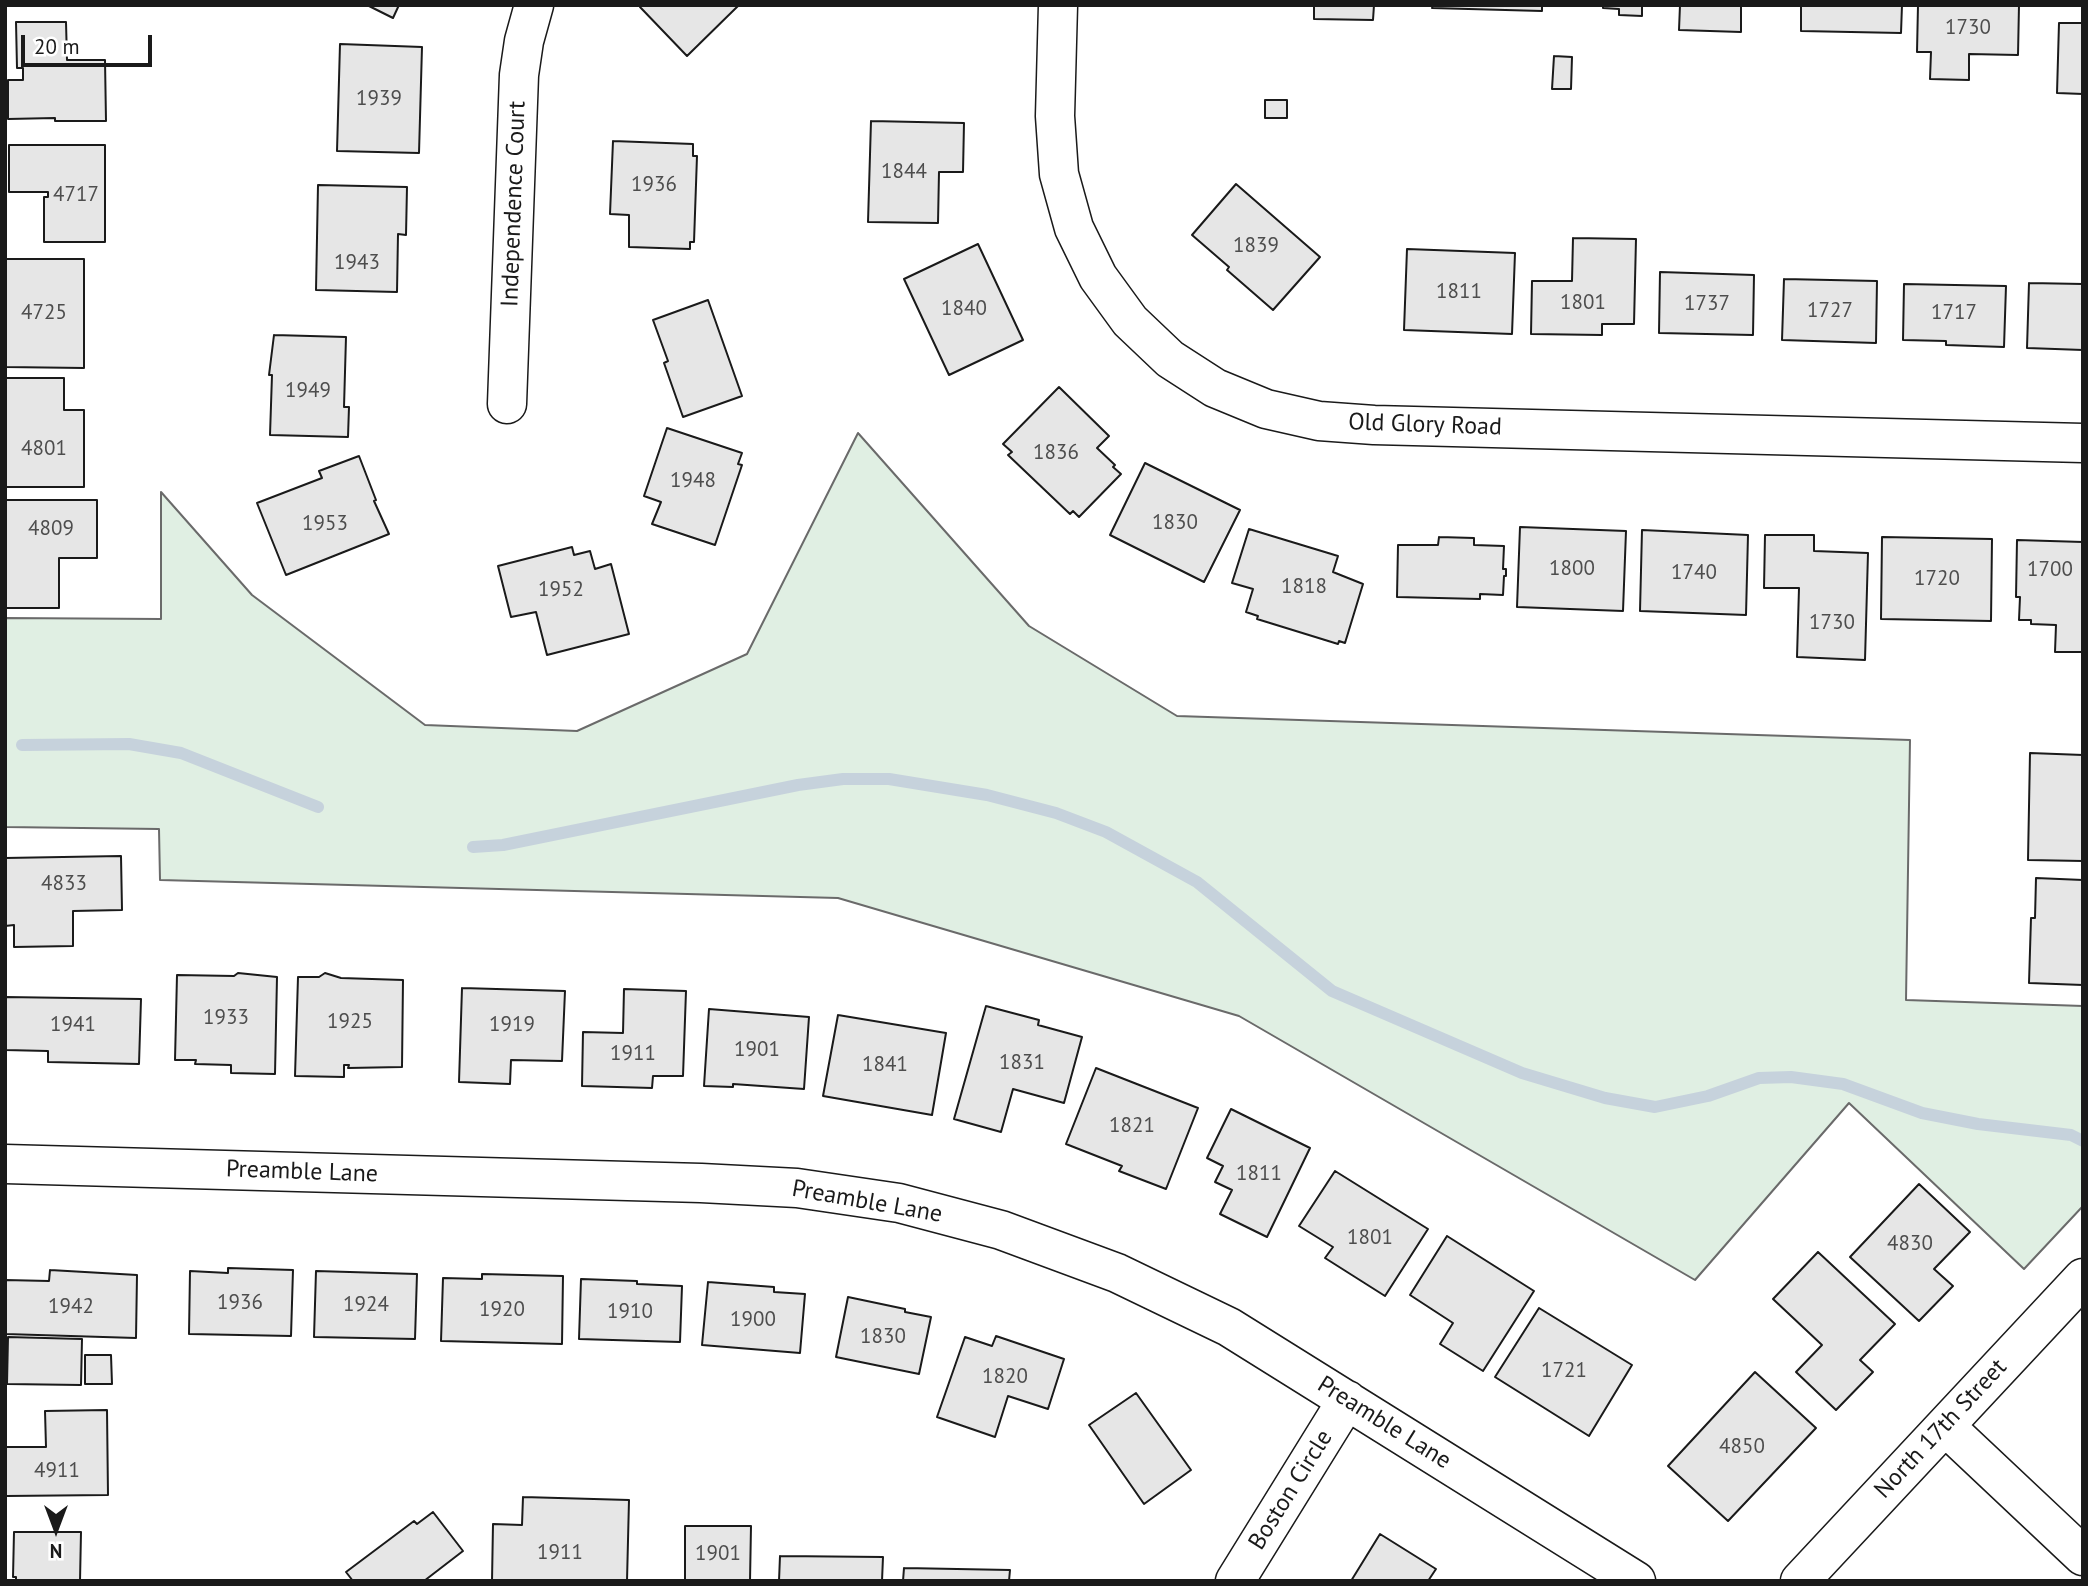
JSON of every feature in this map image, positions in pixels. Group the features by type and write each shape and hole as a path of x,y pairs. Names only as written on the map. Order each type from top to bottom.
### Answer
{"street":[{"name":"Independence Court","path":"507,404 519,75 524,41 534,5"},
{"name":"Old Glory Road","path":"1058,5 1055,116 1059,174 1074,228 1098,277 1130,321 1170,359 1216,388 1266,410 1319,421 1374,425 2083,443"},
{"name":"Preamble Lane","path":"5,1164 701,1183 797,1188 899,1203 1001,1230 1117,1273 1229,1327 1636,1581"},
{"name":"North 17th Street","path":"1800,1581 2083,1278"},
{"name":"Boston Circle","path":"1236,1581 1347,1400"},
{"path":"1945,1426 2083,1556"}],"green space":[{"path":"858,433 1029,626 1177,716 1910,740 1906,1000 2083,1006 2083,1206 2024,1269 1849,1103 1695,1280 1239,1016 838,898 160,880 159,829 5,827 5,618 161,619 161,492 252,595 425,725 577,731 747,654"}],"building":[{"path":"367,5 399,5 393,18"},
{"path":"739,5 687,56 640,7"},
{"path":"1314,5 1374,5 1373,20 1314,19"},
{"path":"1433,5 1542,5 1542,11 1432,8"},
{"path":"1603,5 1642,5 1642,16 1619,15 1619,9 1603,8"},
{"path":"1680,5 1741,5 1741,32 1679,30"},
{"path":"1801,5 1902,5 1901,33 1801,31"},
{"path":"1918,5 2019,5 2018,55 1969,54 1969,80 1930,79 1931,52 1917,52"},
{"path":"16,22 66,22 67,60 105,60 106,121 8,119 8,80 23,80 23,68 17,68"},
{"path":"2059,23 2083,23 2083,94 2057,93"},
{"path":"340,44 422,47 419,153 337,151"},
{"path":"1554,56 1572,57 1571,89 1552,89"},
{"path":"1265,100 1287,100 1287,118 1265,118"},
{"path":"871,121 964,123 963,172 939,172 938,223 868,222"},
{"path":"613,141 693,144 693,156 697,156 694,242 690,242 690,249 629,247 629,215 610,214"},
{"path":"9,145 105,145 105,242 44,242 44,197 48,197 48,192 9,192"},
{"path":"1236,184 1320,257 1273,310 1192,235"},
{"path":"318,185 407,187 406,235 398,234 397,292 316,290"},
{"path":"1573,238 1636,239 1634,324 1602,324 1602,335 1531,334 1532,281 1572,281"},
{"path":"978,244 1023,340 949,375 904,279"},
{"path":"1407,249 1515,253 1512,334 1404,330"},
{"path":"5,259 84,259 84,368 5,367"},
{"path":"1660,272 1754,275 1753,335 1659,333"},
{"path":"1784,279 1877,281 1876,343 1782,340"},
{"path":"2029,283 2083,284 2083,350 2027,348"},
{"path":"1904,284 2006,286 2004,347 1903,340"},
{"path":"708,300 742,396 683,417 664,363 668,361 653,320"},
{"path":"274,335 346,337 344,407 349,407 348,437 270,435 272,375 269,375"},
{"path":"5,378 64,378 64,410 84,410 84,487 5,487"},
{"path":"1059,387 1109,436 1097,448 1121,474 1079,517 1073,511 1070,514 1008,455 1012,452 1003,444"},
{"path":"667,428 742,453 738,464 742,465 715,545 652,524 661,502 644,496"},
{"path":"359,456 376,500 374,501 389,534 286,575 257,503 322,478 319,471"},
{"path":"1145,463 1240,510 1204,582 1110,535"},
{"path":"6,500 97,500 97,558 59,558 59,608 6,608"},
{"path":"1520,527 1626,531 1623,611 1517,607"},
{"path":"1249,529 1338,556 1333,572 1363,584 1345,643 1339,641 1338,644 1257,619 1258,616 1246,612 1253,589 1232,583"},
{"path":"1642,530 1748,535 1746,615 1640,611"},
{"path":"1765,535 1814,535 1814,551 1868,553 1865,660 1797,657 1799,588 1764,588"},
{"path":"1439,537 1474,538 1474,545 1504,546 1503,569 1506,569 1506,576 1503,595 1480,594 1480,599 1397,597 1398,545 1438,545"},
{"path":"1882,537 1992,539 1991,621 1881,619"},
{"path":"2017,540 2083,542 2083,652 2055,652 2056,625 2031,624 2031,620 2019,620 2020,597 2016,597"},
{"path":"572,547 574,555 590,551 595,569 611,564 629,634 547,655 536,612 511,617 498,566"},
{"path":"2030,753 2083,755 2083,861 2028,860"},
{"path":"121,856 122,910 73,911 73,946 14,947 14,925 5,926 5,858"},
{"path":"2036,878 2083,880 2083,985 2029,983 2031,918 2035,918"},
{"path":"238,973 277,977 275,1074 231,1073 231,1065 195,1064 196,1060 175,1060 177,975 234,976"},
{"path":"325,973 341,978 403,980 402,1067 348,1068 349,1065 344,1065 344,1077 295,1076 298,977 319,977"},
{"path":"462,988 565,991 562,1061 511,1060 510,1084 459,1082"},
{"path":"624,989 686,991 683,1076 653,1076 652,1088 582,1086 583,1032 623,1033"},
{"path":"5,997 141,999 139,1064 48,1062 48,1051 5,1050"},
{"path":"986,1006 1039,1020 1038,1025 1082,1037 1064,1103 1013,1089 1001,1132 954,1119"},
{"path":"709,1009 809,1017 804,1089 733,1084 733,1087 704,1086"},
{"path":"838,1015 946,1033 932,1115 823,1096"},
{"path":"1096,1068 1198,1108 1166,1189 1119,1171 1122,1166 1066,1144"},
{"path":"1231,1109 1310,1148 1267,1237 1220,1214 1232,1190 1215,1182 1223,1166 1207,1158"},
{"path":"1335,1171 1428,1229 1385,1296 1325,1258 1333,1247 1299,1226"},
{"path":"1919,1184 1970,1232 1934,1269 1953,1286 1919,1321 1850,1257"},
{"path":"1447,1236 1534,1291 1483,1371 1440,1344 1453,1323 1410,1295"},
{"path":"1818,1252 1895,1324 1860,1360 1873,1372 1836,1410 1796,1372 1822,1345 1773,1299"},
{"path":"228,1268 293,1270 291,1336 189,1334 190,1271 228,1273"},
{"path":"50,1270 137,1275 136,1338 5,1334 5,1280 49,1281"},
{"path":"316,1271 417,1274 415,1339 314,1337"},
{"path":"482,1274 563,1276 562,1344 441,1341 443,1278 482,1279"},
{"path":"581,1279 682,1286 680,1342 579,1339"},
{"path":"708,1282 774,1287 774,1292 805,1294 800,1353 702,1345"},
{"path":"848,1297 931,1317 919,1374 836,1357"},
{"path":"1539,1308 1632,1365 1589,1436 1495,1377"},
{"path":"996,1336 1064,1359 1048,1409 1008,1396 995,1437 937,1417 965,1337 992,1346"},
{"path":"8,1337 82,1339 81,1385 7,1384"},
{"path":"85,1355 111,1355 112,1384 85,1384"},
{"path":"1755,1372 1816,1428 1728,1521 1668,1466"},
{"path":"1136,1393 1191,1470 1144,1504 1089,1425"},
{"path":"107,1410 108,1495 6,1496 6,1447 46,1447 45,1411"},
{"path":"523,1497 629,1500 627,1581 492,1581 493,1524 522,1525"},
{"path":"433,1512 463,1551 424,1581 353,1581 346,1572 414,1521 417,1524"},
{"path":"685,1526 751,1526 750,1581 685,1581"},
{"path":"14,1532 81,1532 80,1581 16,1581 16,1577 13,1577"},
{"path":"1380,1534 1436,1569 1428,1581 1351,1581"},
{"path":"780,1556 883,1557 882,1581 779,1581"},
{"path":"904,1568 1010,1570 1009,1581 903,1581"}],"waterway":[{"path":"22,745 129,744 181,753 318,807"},
{"path":"473,847 503,845 798,785 843,779 889,779 987,795 1056,813 1106,832 1197,882 1332,991 1522,1073 1605,1098 1655,1107 1708,1096 1759,1078 1791,1077 1843,1084 1922,1113 1978,1124 2071,1135 2083,1141"}]}
